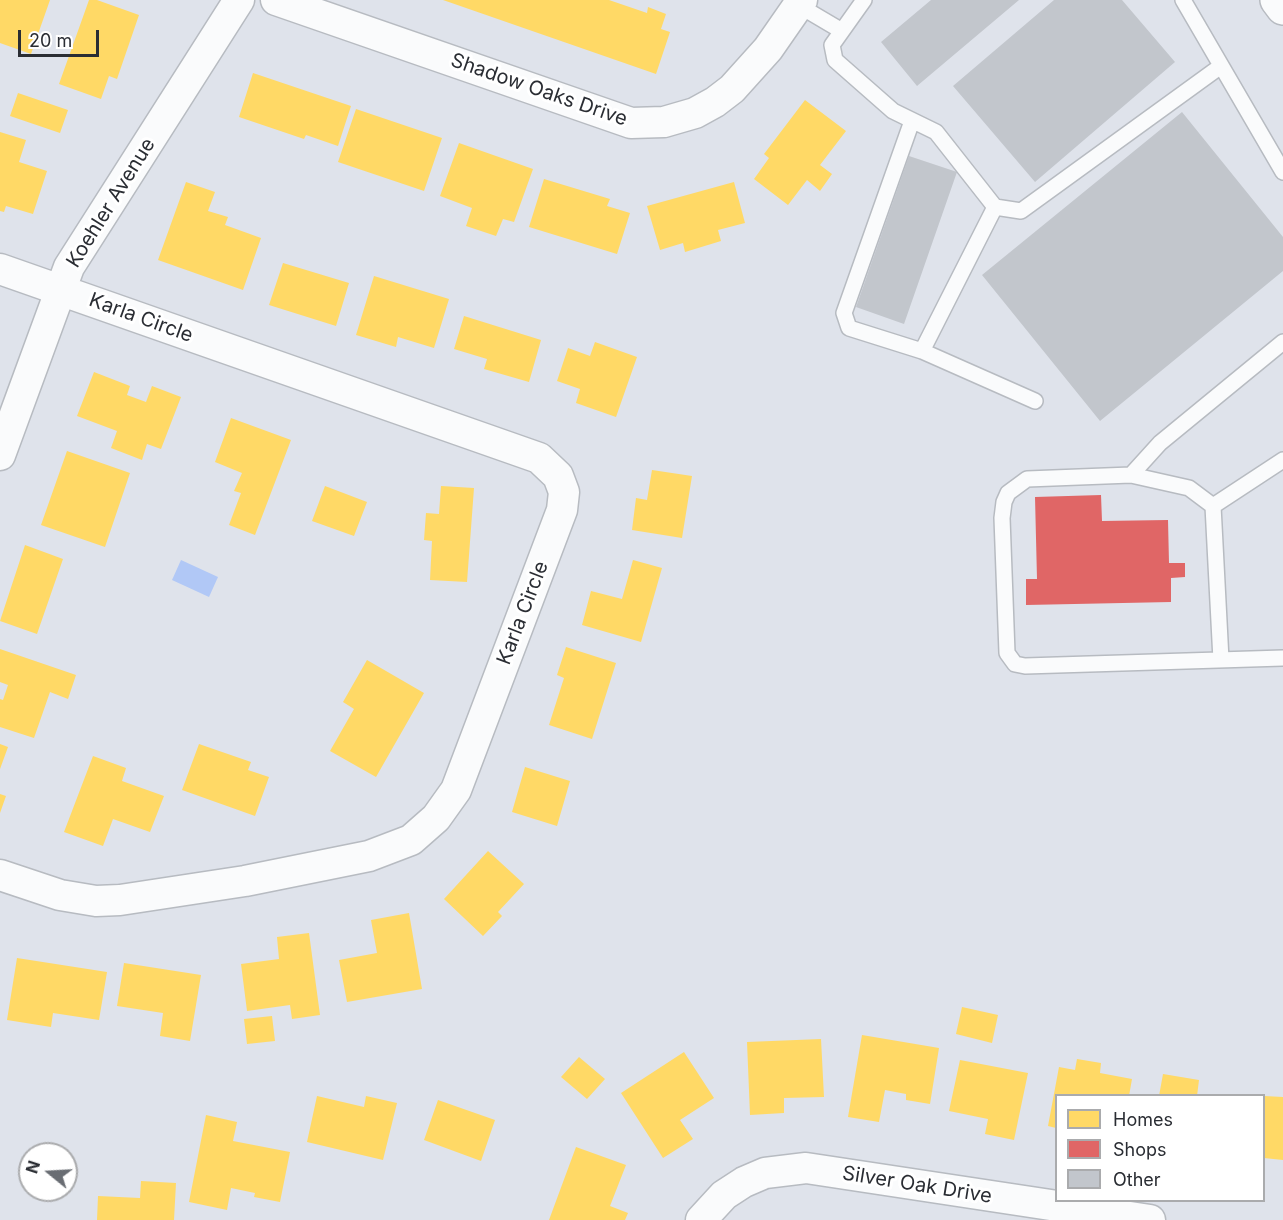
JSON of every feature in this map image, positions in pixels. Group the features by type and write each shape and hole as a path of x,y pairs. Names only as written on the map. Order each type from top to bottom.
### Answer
{"main road":[{"path":"1277,0 1283,8"}],"street":[{"name":"Koehler Avenue","path":"0,455 69,267 239,0"},
{"name":"Shadow Oaks Drive","path":"276,0 631,123 663,122 695,113 715,102 732,89 768,49 797,2"},
{"name":"Karla Circle","path":"0,269 539,458 558,476 564,492 562,510 456,790 436,818 411,840 369,856 245,881 120,900 96,900 60,895 0,875"},
{"name":"Silver Oak Drive","path":"701,1220 724,1195 744,1182 765,1173 806,1168 1150,1220"}],"lane":[{"path":"864,0 832,45 835,60 893,111 936,132 995,207 1021,211 1221,66"},
{"path":"1183,0 1283,172"},
{"path":"797,2 842,31"},
{"path":"912,121 844,313 849,328 922,351 1035,401"},
{"path":"922,351 995,207"},
{"path":"1131,475 1160,443 1283,342"},
{"path":"1213,506 1283,460"},
{"path":"1213,506 1189,488 1131,475 1027,479 1008,493 1002,518 1007,653 1015,664 1025,666 1283,658"},
{"path":"1213,506 1221,660"}],"water":[{"path":"181,560 218,577 209,597 172,580"}],"building: Homes":[{"path":"0,0 50,0 31,54 0,43"},
{"path":"89,0 97,0 139,15 117,79 109,76 101,99 59,84"},
{"path":"443,0 609,0 647,13 648,7 666,14 661,29 670,32 656,74"},
{"path":"253,73 351,106 338,146 306,135 304,139 239,117"},
{"path":"18,93 68,110 60,133 10,116"},
{"path":"805,100 846,131 820,165 832,174 820,191 807,180 788,205 754,179 769,158 764,154"},
{"path":"356,109 442,138 424,191 338,162"},
{"path":"0,132 26,140 19,162 47,171 33,214 6,206 4,212 0,211"},
{"path":"459,143 533,169 514,222 503,219 496,236 466,226 472,208 440,196"},
{"path":"544,179 610,199 607,206 630,213 617,254 529,227"},
{"path":"186,182 215,192 208,211 228,217 225,225 261,238 243,290 158,260"},
{"path":"734,182 745,223 718,230 721,241 685,252 683,243 660,250 647,206"},
{"path":"283,263 349,283 336,326 269,305"},
{"path":"374,276 449,299 434,348 398,337 396,347 356,335"},
{"path":"464,316 541,340 529,382 484,369 487,359 454,349"},
{"path":"595,342 637,357 616,417 576,403 580,389 557,381 568,348 590,356"},
{"path":"94,372 130,386 127,395 146,402 152,386 181,397 161,449 147,444 142,460 111,448 117,431 77,416"},
{"path":"231,418 291,440 255,535 229,525 241,493 234,491 242,473 215,462"},
{"path":"67,451 130,473 105,547 41,525"},
{"path":"652,470 692,476 682,538 632,530 636,498 647,500"},
{"path":"325,486 367,502 354,536 312,521"},
{"path":"441,486 474,488 467,582 430,580 432,541 424,540 426,513 439,514"},
{"path":"25,545 63,559 37,634 0,621"},
{"path":"633,560 662,568 641,642 582,625 591,591 622,599"},
{"path":"566,647 616,663 592,739 549,725 564,678 557,675"},
{"path":"0,649 76,675 68,699 50,692 34,738 0,727 0,699 3,700 8,685 0,682"},
{"path":"367,660 424,693 376,777 330,751 354,709 343,702"},
{"path":"0,744 8,747 0,769"},
{"path":"199,744 251,762 248,770 269,777 255,816 182,790"},
{"path":"93,756 126,768 122,781 164,796 150,832 113,819 103,846 64,832"},
{"path":"525,767 570,781 557,826 512,812"},
{"path":"0,794 6,796 0,813"},
{"path":"488,851 524,884 498,912 502,916 483,936 444,899"},
{"path":"409,913 422,989 347,1002 339,960 377,953 371,920"},
{"path":"309,933 320,1015 292,1019 290,1005 247,1011 241,964 279,959 277,937"},
{"path":"17,958 107,972 99,1020 53,1013 51,1027 7,1020"},
{"path":"124,963 201,975 190,1041 160,1036 163,1013 117,1006"},
{"path":"962,1007 998,1015 992,1043 956,1034"},
{"path":"272,1016 275,1041 247,1044 244,1019"},
{"path":"862,1035 939,1048 930,1104 906,1100 906,1094 885,1090 879,1122 848,1117"},
{"path":"821,1039 824,1097 784,1098 784,1113 750,1115 747,1042"},
{"path":"684,1052 714,1098 680,1120 693,1139 663,1158 621,1093"},
{"path":"579,1057 605,1079 587,1099 561,1077"},
{"path":"1077,1059 1101,1063 1100,1073 1132,1079 1129,1094 1055,1094 1055,1128 1048,1126 1059,1067 1075,1070"},
{"path":"960,1060 1028,1073 1014,1140 985,1134 988,1119 949,1111"},
{"path":"1163,1074 1199,1080 1197,1094 1159,1094"},
{"path":"317,1096 364,1107 366,1096 397,1103 383,1160 307,1142"},
{"path":"1265,1096 1283,1097 1283,1160 1265,1158"},
{"path":"438,1100 495,1120 481,1161 424,1140"},
{"path":"206,1115 237,1122 233,1141 290,1152 280,1202 254,1197 255,1193 231,1188 227,1210 189,1202"},
{"path":"576,1147 626,1165 610,1206 628,1213 625,1220 549,1220"},
{"path":"141,1181 176,1183 174,1220 97,1220 98,1196 140,1198"}],"building: Shops":[{"path":"1101,495 1102,521 1168,520 1169,563 1185,563 1185,577 1171,578 1171,602 1026,605 1026,579 1037,579 1035,497"}],"building: Other":[{"path":"931,0 1019,0 917,86 881,42"},
{"path":"1054,0 1122,0 1175,62 1035,182 953,86"},
{"path":"1182,112 1283,237 1283,271 1100,421 982,275"},
{"path":"909,156 957,172 904,324 856,307"}]}
